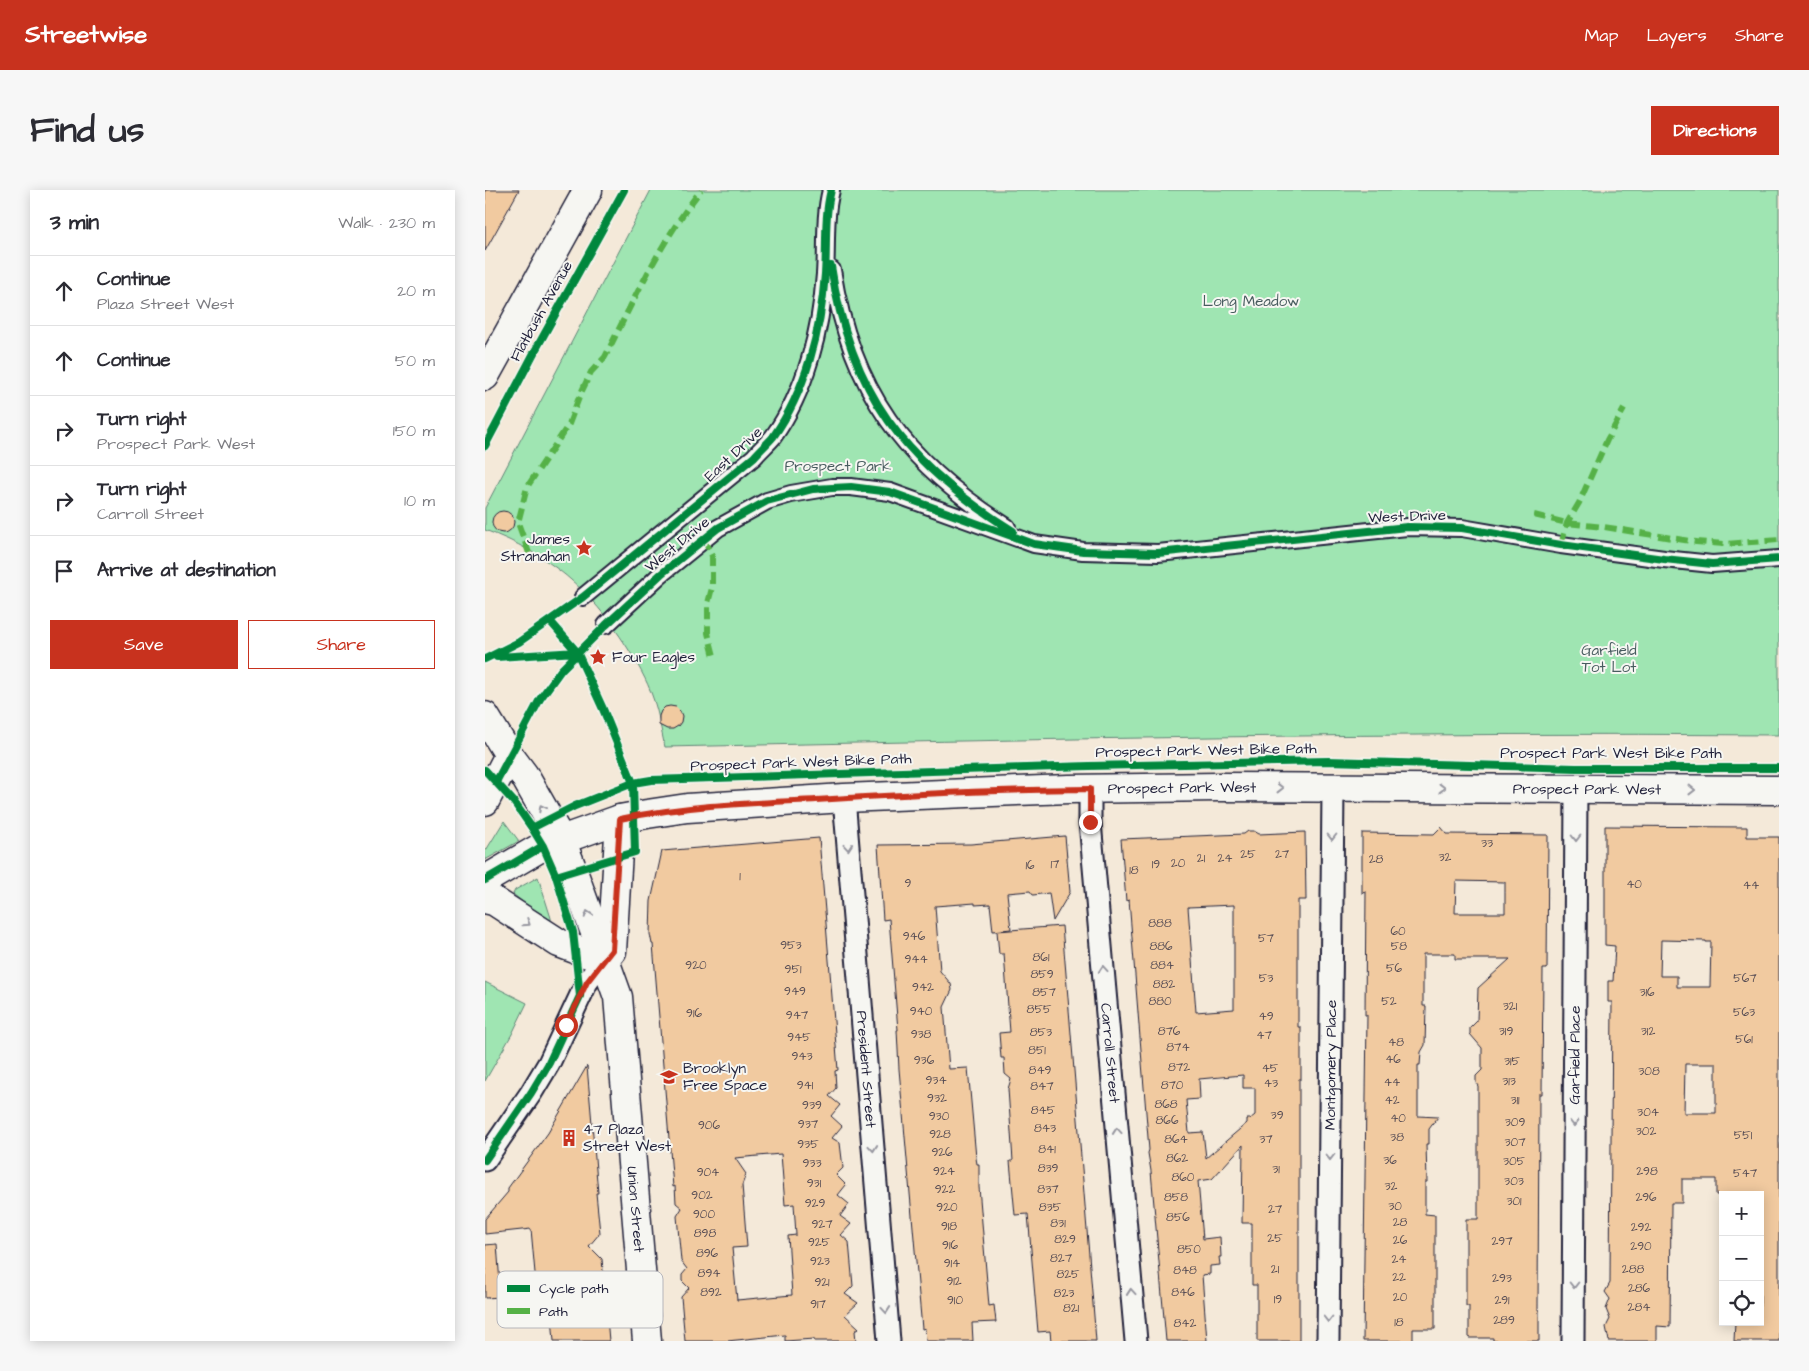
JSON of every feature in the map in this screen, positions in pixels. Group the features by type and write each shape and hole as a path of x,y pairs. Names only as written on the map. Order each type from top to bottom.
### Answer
{"street":[{"name":"Flatbush Avenue","path":"485,376 588,190"},
{"name":"East Drive","path":"583,597 754,457 772,438 792,404 805,375 816,337 821,313 825,274 828,201 831,190"},
{"name":"West Drive","path":"826,234 837,301 844,330 853,357 886,418 902,440 935,474 990,516 1034,544"},
{"name":"West Drive","path":"606,625 661,574 718,528 767,502 813,489 851,487 890,492 1034,544 1083,551 1158,553 1407,527 1463,528 1561,545 1712,564 1779,559"},
{"name":"Union Street","path":"485,716 524,775 561,840 618,997 641,1271"},
{"path":"485,801 509,755"},
{"name":"Montgomery Place","path":"1328,1341 1333,788"},
{"name":"Prospect Park West","path":"485,880 543,846 620,819 687,808 844,798 1090,789 1779,790"},
{"name":"Carroll Street","path":"1090,789 1090,822 1135,1341"},
{"name":"Garfield Place","path":"1573,1341 1576,789"},
{"name":"President Street","path":"844,798 889,1341"},
{"path":"485,1160 549,1063 587,982 612,950 620,819"},
{"path":"485,900 494,901 559,943 605,960"},
{"name":"Union Street","path":"646,1328 647,1341"}],"green space":[{"name":"Prospect Park","path":"651,190 1779,190 1779,735 1361,735 665,747 651,691 638,665 613,626 583,591 548,562 529,550 485,530 485,508"},
{"path":"504,821 519,841 485,860 485,852"},
{"path":"538,877 551,921 546,921 513,894 515,890"},
{"path":"485,982 527,1003 485,1081"}],"building":[{"path":"485,190 519,190 485,251"},
{"path":"499,511 507,511 514,518 514,526 507,533 499,533 492,526 492,518"},
{"path":"665,707 676,707 682,716 678,726 673,729 667,729 659,725 659,716"},
{"path":"1605,826 1747,827 1747,837 1779,837 1779,1341 1734,1341 1735,1326 1764,1326 1764,1191 1719,1191 1719,1195 1716,1195 1716,1179 1682,1179 1682,1203 1671,1203 1670,1327 1657,1326 1657,1341 1609,1341 1606,1327 1610,1319 1606,1309 1610,1299 1605,1292 1610,1283 1612,1002 1608,1002 1608,981 1613,981 1615,946 1605,945","holes":["1661,940 1711,942 1710,987 1677,987 1677,976 1660,976","1685,1064 1716,1064 1716,1113 1684,1113"]},
{"path":"1441,827 1447,834 1548,835 1547,969 1543,969 1542,1094 1539,1094 1539,1341 1493,1341 1493,1338 1469,1338 1469,1306 1466,1306 1466,1219 1478,1219 1478,1086 1476,1076 1482,1070 1482,1048 1470,1034 1470,1028 1477,1021 1478,988 1510,959 1455,959 1455,954 1423,954 1423,1006 1426,1006 1425,1045 1421,1052 1420,1065 1418,1065 1418,1116 1438,1117 1429,1129 1429,1144 1426,1144 1427,1182 1425,1182 1425,1214 1435,1215 1435,1329 1413,1329 1413,1341 1363,1341 1367,1015 1365,1015 1366,892 1362,893 1362,833 1434,834","holes":["1456,881 1505,882 1505,913 1455,913"]},
{"path":"1248,831 1254,831 1259,834 1305,832 1306,900 1298,900 1298,1027 1301,1027 1301,1079 1299,1079 1299,1341 1257,1341 1257,1285 1252,1285 1252,1223 1242,1223 1243,1145 1212,1179 1198,1181 1203,1239 1220,1237 1220,1265 1210,1266 1210,1274 1202,1275 1207,1341 1166,1341 1148,1153 1129,900 1126,901 1121,839 1244,834","holes":["1234,905 1234,1009 1196,1012 1188,907","1243,1075 1243,1088 1255,1088 1255,1115 1247,1119 1247,1123 1206,1158 1203,1132 1189,1133 1186,1100 1200,1099 1199,1079"]},
{"path":"1065,836 1070,892 1053,921 1049,893 1033,895 1030,891 1007,893 1011,929 993,931 990,904 975,905 975,903 935,906 940,971 951,984 952,990 944,1007 949,1069 968,1068 976,1158 977,1164 979,1164 979,1187 989,1306 994,1305 996,1322 972,1323 973,1341 926,1341 925,1328 922,1329 899,1069 898,1030 889,919 883,920 878,845 971,844"},
{"path":"819,838 838,1070 835,1071 836,1088 829,1096 840,1105 831,1116 842,1126 832,1138 840,1143 843,1168 836,1175 846,1185 838,1195 849,1204 840,1216 851,1224 841,1235 849,1242 853,1286 845,1294 858,1303 845,1315 859,1328 855,1331 856,1341 814,1341 814,1339 785,1341 785,1335 727,1341 685,1341 681,1297 689,1288 682,1281 682,1275 687,1269 681,1261 677,1216 682,1208 676,1203 675,1186 673,1187 653,944 650,934 651,901 662,851","holes":["781,1154 785,1205 794,1204 796,1235 788,1236 792,1295 737,1300 732,1248 747,1247 742,1185 746,1174 735,1158"]},
{"path":"1062,926 1096,1341 1051,1341 1050,1331 1038,1332 1028,1214 1015,1215 1010,1161 1013,1161 1008,1089 1011,1079 1005,1074 1004,1058 1001,1058 999,1033 1010,1032 1004,954 999,954 997,931"},
{"path":"587,1066 600,1233 589,1246 602,1259 603,1271 535,1271 531,1229 485,1234 485,1219 508,1192 508,1188 548,1133"},
{"path":"497,1244 499,1271 497,1271 497,1297 485,1298 485,1245"},
{"path":"553,1328 608,1328 609,1341 554,1341"}],"marked path":[{"path":"529,553 518,523 527,487 569,424 591,372 605,357 637,292 673,229 701,190"},
{"path":"1561,545 1567,523 1579,503 1607,440 1624,409"},
{"path":"1534,515 1567,523 1696,542 1725,544 1779,540"},
{"path":"703,538 712,556 712,588 708,603 708,633 714,656"}],"cycle path":[{"path":"485,446 624,190"},
{"path":"485,659 519,642 583,597 754,457 773,437 785,419 803,380 820,317 831,190"},
{"path":"831,266 840,311 852,352 868,388 889,421 913,451 942,479 975,506 1013,531"},
{"path":"496,782 540,699 561,670 661,574 718,528 767,501 813,489 851,487 890,492 1034,544 1083,551 1158,553 1407,527 1462,528 1561,545 1712,564 1779,559"},
{"path":"532,828 575,806 633,783 603,709 577,652 550,621"},
{"path":"497,657 577,652"},
{"name":"Prospect Park West Bike Path","path":"556,876 635,852 633,783 651,780 1089,766 1328,761 1576,768 1779,768"},
{"path":"485,770 514,802 532,828 543,846 556,876 573,932 580,996 549,1063 485,1160"},
{"path":"485,880 543,846"}],"place":[{"name":"James Stranahan","path":"584,548"},
{"name":"Four Eagles","path":"598,657"},
{"name":"Brooklyn Free Space","path":"669,1077"},
{"name":"47 Plaza Street West","path":"569,1138"}],"route":[{"path":"566,1025 587,982 612,950 620,819 687,808 742,804 844,798 1090,789 1090,822"}],"park label":[{"name":"Long Meadow","path":"1251,301"},
{"name":"Garfield Tot Lot","path":"1609,658"}]}
